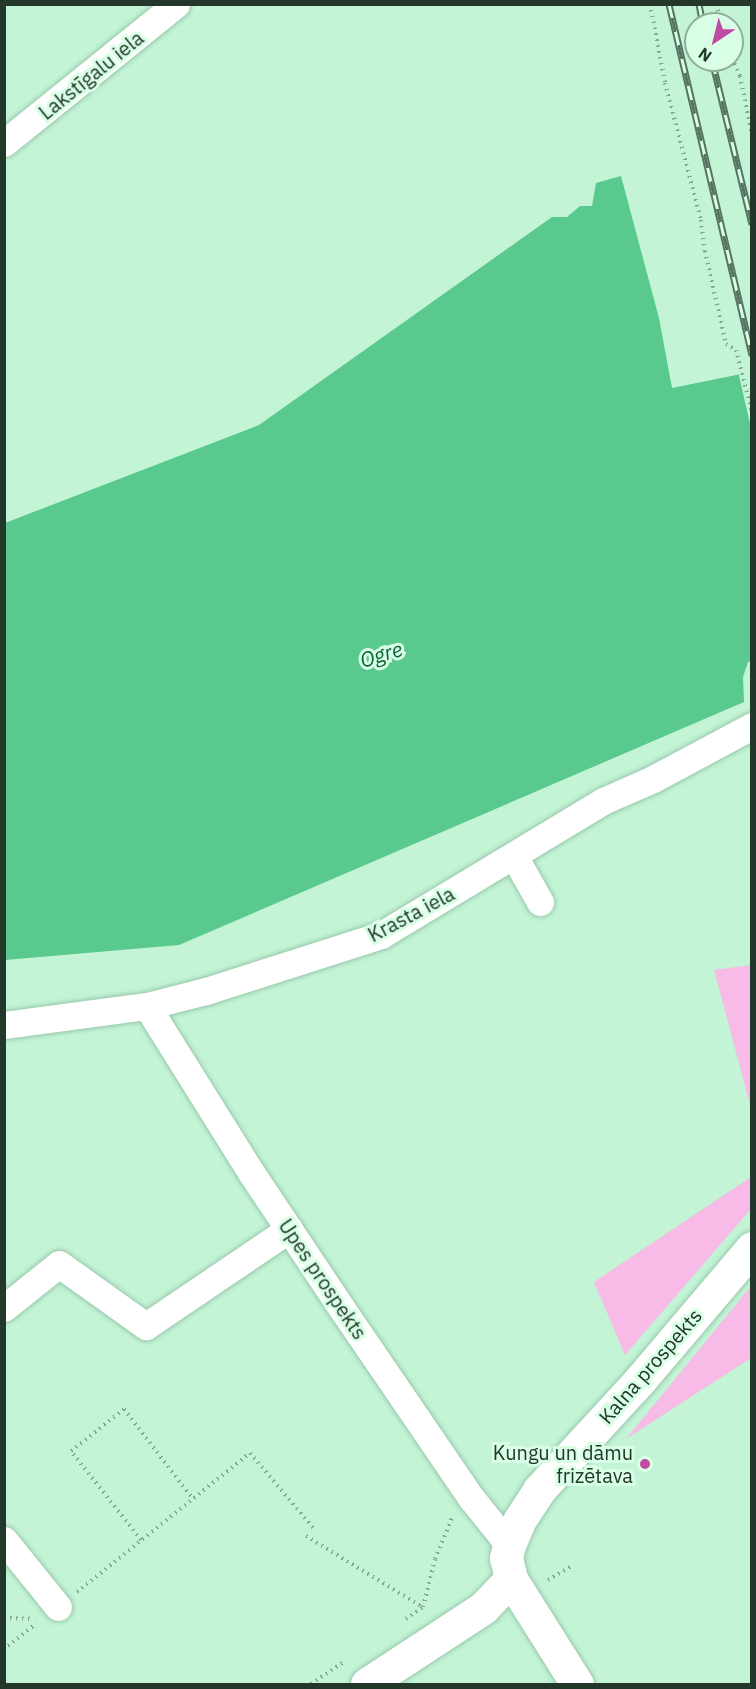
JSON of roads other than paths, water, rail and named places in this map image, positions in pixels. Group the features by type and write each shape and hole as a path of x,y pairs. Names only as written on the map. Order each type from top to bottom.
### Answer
{"main road":[{"name":"Kalna prospekts","path":"511,1579 506,1558 509,1545 519,1521 539,1490 640,1380 752,1248"},
{"path":"358,1672 463,1622 483,1608 511,1579 577,1684"}],"street":[{"name":"Lakstīgalu iela","path":"4,143 176,4"},
{"name":"Krasta iela","path":"4,1025 147,1006 206,991 381,935 603,801 653,779 752,726"},
{"path":"514,856 540,902"},
{"name":"Upes prospekts","path":"147,1006 289,1229 472,1499 509,1545"},
{"path":"4,1308 59,1264 146,1326 289,1229"},
{"path":"4,1540 58,1607"}],"water":[{"name":"Ogre","path":"621,176 659,318 672,388 751,372 752,661 748,662 743,677 744,702 179,945 5,960 5,523 259,425 552,217 567,217 580,206 592,206 596,183"}],"railway":[{"path":"669,4 752,355"},
{"path":"699,4 701,12"},
{"path":"715,72 752,224"}],"place":[{"name":"Kungu un dāmu frizētava","path":"645,1464"}]}
